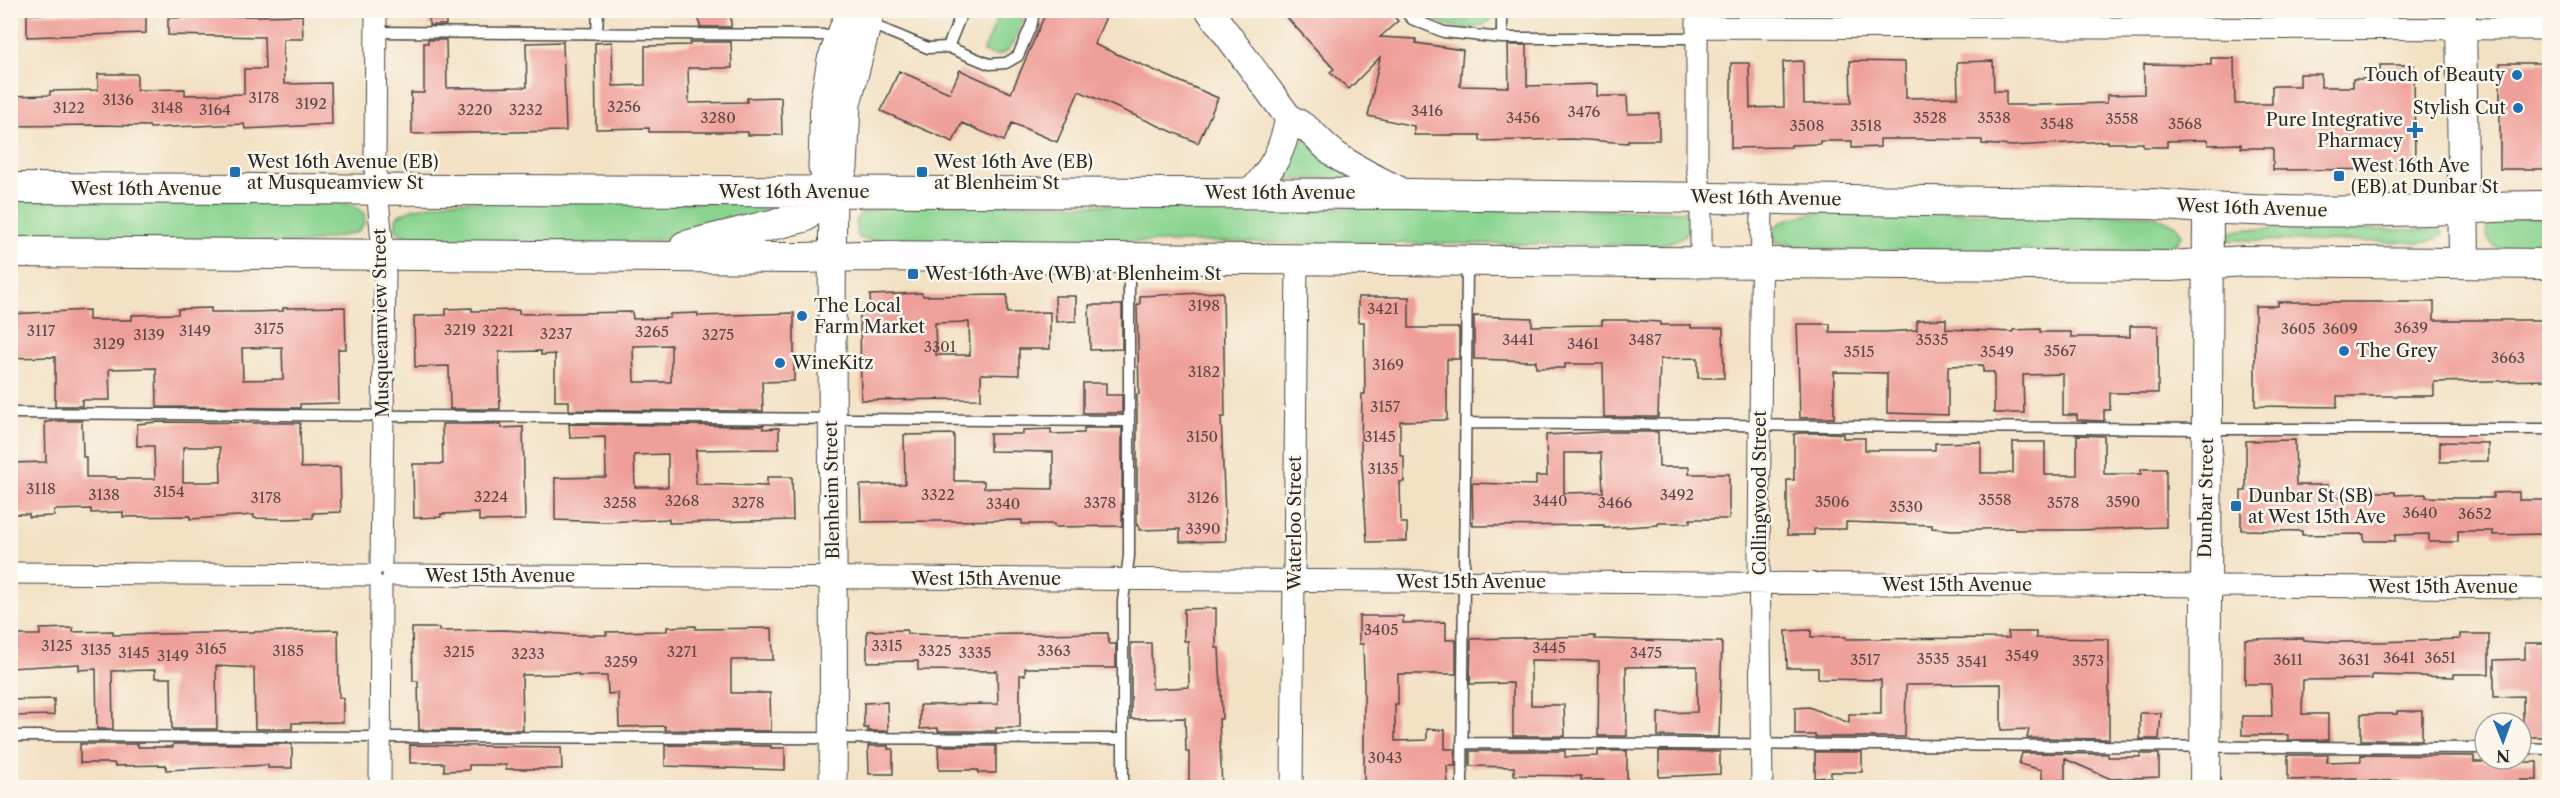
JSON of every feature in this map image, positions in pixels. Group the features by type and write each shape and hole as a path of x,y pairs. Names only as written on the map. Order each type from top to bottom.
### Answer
{"main road":[{"path":"2461,20 2464,263"},
{"name":"West 16th Avenue","path":"10,188 1407,194 2152,204 2208,209 2426,210 2550,206"},
{"path":"657,257 691,244 804,217 833,192"},
{"name":"Dunbar Street","path":"2205,788 2208,209"},
{"path":"10,252 1701,261 2171,266 2244,261 2550,264"}],"street":[{"name":"Musqueamview Street","path":"376,10 377,190 383,255 384,415 380,788"},
{"path":"1209,10 1288,118 1305,126 1336,155 1366,174 1407,194"},
{"name":"Blenheim Street","path":"833,192 822,167 824,99 831,60 839,40 863,15"},
{"name":"Blenheim Street","path":"833,788 834,578 831,419 833,192 844,168 847,104 863,15"},
{"path":"1701,261 1701,198 1697,172 1697,25 2461,20 2550,29"},
{"path":"1250,194 1271,171 1285,138 1288,118"},
{"name":"Collingwood Street","path":"1762,198 1760,425 1762,788"},
{"name":"Waterloo Street","path":"1292,788 1297,259"},
{"name":"West 15th Avenue","path":"10,573 2550,588"}],"lane":[{"path":"597,34 598,10"},
{"path":"948,47 963,10"},
{"path":"863,15 928,48 948,47 989,64 1006,63 1018,56 1032,23 1034,10"},
{"path":"1404,10 1412,19 1444,32 1502,38 1697,25"},
{"path":"1502,10 1502,38"},
{"path":"376,32 823,35 839,40"},
{"path":"1123,788 1121,739 1123,602 1129,556 1129,259"},
{"path":"1462,788 1467,261"},
{"path":"10,413 1128,421"},
{"path":"1467,423 2207,429 2550,429"},
{"path":"10,736 1121,739"},
{"path":"1462,743 2473,748"},
{"path":"2533,748 2550,748"}],"green space":[{"path":"1001,11 1022,11 1022,20 1017,35 1008,50 1000,54 983,52"},
{"path":"1415,11 1494,11 1489,20 1481,26 1470,28 1446,24"},
{"path":"1295,132 1360,179 1278,179 1290,157"},
{"path":"328,200 353,205 364,213 365,222 358,232 307,243 63,242 11,234 11,201"},
{"path":"451,201 748,203 793,208 691,236 624,244 477,245 404,236 396,230 396,219 399,215 412,209"},
{"path":"921,203 1688,211 1693,215 1687,232 1671,242 1658,245 866,240 858,237 856,221 860,214 893,205"},
{"path":"1836,211 2150,215 2175,224 2182,235 2176,244 2153,252 1814,250 1777,242 1774,239 1773,230 1785,221"},
{"path":"2549,217 2549,255 2506,251 2492,243 2487,237 2488,226 2495,220"},
{"path":"2247,229 2440,230 2443,233 2436,239 2420,242 2223,240 2234,231"}],"building":[{"path":"429,10 445,10 446,25 429,25"},
{"path":"698,10 731,10 731,27 700,27"},
{"path":"1047,10 1109,10 1094,44 1218,98 1198,143 1079,91 1057,142 1012,123 1004,141 962,123 953,142 881,111 899,71 950,93 960,70 1011,93"},
{"path":"1280,10 1388,10 1398,21 1380,37 1416,39 1416,43 1463,50 1460,86 1509,87 1508,45 1527,45 1527,86 1597,84 1597,96 1627,96 1628,114 1659,113 1659,140 1628,140 1628,143 1572,139 1480,141 1480,135 1414,135 1414,126 1368,116 1380,57 1349,89 1330,72 1334,69"},
{"path":"102,11 146,11 146,33 27,37 27,14 102,14"},
{"path":"302,15 303,39 283,39 284,84 331,83 332,124 245,129 244,124 150,128 149,126 99,125 10,126 10,96 50,95 50,91 98,90 98,74 137,74 137,90 185,89 185,95 244,94 244,69 265,69 264,37 168,35 168,18"},
{"path":"428,40 446,40 447,88 527,87 526,43 563,42 566,131 412,134 411,93 424,93 424,43 428,43"},
{"path":"612,42 613,86 645,85 645,46 690,45 690,42 731,42 732,68 688,68 689,103 747,102 747,98 781,97 782,135 748,135 748,132 649,132 649,128 596,129 595,43"},
{"path":"2211,58 2234,58 2235,104 2272,104 2272,86 2300,86 2300,74 2321,74 2321,87 2353,87 2353,79 2380,79 2380,65 2414,65 2415,169 2273,170 2273,148 2241,148 2241,144 2208,145 2208,140 2167,141 2167,147 2143,147 2143,143 2108,143 2108,141 2013,146 1982,144 1982,140 1880,139 1880,147 1852,148 1852,141 1820,141 1820,144 1791,145 1791,147 1731,148 1731,63 1749,63 1750,108 1784,107 1783,62 1803,61 1804,104 1851,103 1850,61 1905,62 1906,98 1958,97 1957,62 1993,61 1994,91 2006,91 2006,105 2043,105 2107,103 2107,95 2144,94 2144,64 2211,65"},
{"path":"2500,63 2550,63 2550,169 2500,169"},
{"path":"1223,292 1225,417 1221,417 1226,541 1180,542 1180,529 1139,530 1137,526 1137,394 1139,394 1137,305 1140,304 1140,296"},
{"path":"922,293 923,296 1007,295 1007,313 1050,312 1050,349 1019,349 1019,375 981,374 981,399 861,400 860,314 871,314 870,295","holes":["969,322 970,355 936,355 935,323"]},
{"path":"1055,296 1076,296 1076,321 1056,322"},
{"path":"1358,297 1409,297 1409,328 1459,328 1459,359 1447,359 1447,420 1400,421 1400,456 1404,456 1404,482 1400,482 1401,523 1407,523 1407,541 1367,542 1361,450 1362,394 1365,394 1364,322 1358,322"},
{"name":"The Grey","path":"2278,302 2434,302 2434,320 2550,320 2550,380 2434,382 2434,396 2337,396 2337,407 2255,406 2255,306 2278,306"},
{"path":"1089,305 1122,305 1122,349 1090,350"},
{"path":"345,307 346,349 338,349 339,403 300,404 300,408 157,407 156,368 109,369 110,400 82,400 82,406 55,406 55,357 10,358 10,314 89,310 89,320 132,320 132,315 178,314 178,309 211,308 211,312 251,312 283,311 283,308","holes":["282,347 283,379 243,380 242,348"]},
{"path":"446,309 519,310 519,314 632,312 633,319 670,318 670,314 698,313 698,316 794,313 794,381 762,382 763,411 569,410 569,401 555,401 555,354 541,355 541,351 499,352 500,409 450,409 449,366 415,367 414,316 446,315","holes":["671,345 671,382 634,382 633,346"]},
{"path":"1474,316 1532,318 1532,326 1602,325 1602,320 1626,320 1660,322 1660,325 1691,325 1691,328 1723,328 1724,378 1698,378 1698,358 1660,359 1658,417 1604,417 1603,364 1565,364 1565,368 1536,368 1536,361 1474,359"},
{"path":"1946,319 1946,329 2013,332 2013,330 2040,329 2040,332 2071,332 2071,337 2130,337 2130,326 2158,326 2158,393 2110,393 2110,410 2104,410 2104,421 2077,420 2077,415 2063,415 2063,374 2023,375 2024,413 1994,413 1994,372 1983,372 1983,365 1948,366 1948,415 1887,413 1887,373 1834,372 1834,418 1800,418 1797,324 1830,324 1830,332 1885,332 1917,330 1917,320"},
{"path":"1083,383 1106,383 1106,395 1122,395 1122,413 1083,413"},
{"path":"82,421 86,477 116,477 117,479 155,479 154,446 137,446 137,424 157,422 300,423 301,468 340,467 341,512 313,513 313,518 287,519 254,518 254,515 190,519 190,516 123,517 123,512 91,513 91,509 54,510 54,516 29,517 29,514 10,514 10,463 46,462 45,422","holes":["183,447 220,447 221,482 183,482"]},
{"path":"442,424 501,424 501,428 523,427 525,520 479,521 479,513 441,514 441,517 414,518 413,464 443,464"},
{"path":"569,424 779,428 779,449 696,450 696,484 767,486 767,477 792,477 793,520 669,523 669,519 605,522 555,520 555,478 606,477 605,437 570,438","holes":["668,454 668,487 635,487 634,455"]},
{"path":"1084,428 1122,428 1122,526 1054,527 1054,524 1022,524 1022,520 861,522 860,485 905,484 904,435 954,434 954,481 984,481 984,488 1053,489 1053,452 990,451 990,434 1023,434 1023,430 1051,429 1051,434 1084,433"},
{"path":"1658,432 1659,467 1689,467 1689,474 1729,474 1729,519 1690,519 1690,523 1658,523 1658,525 1604,528 1604,525 1473,526 1472,483 1536,485 1536,476 1547,476 1546,435","holes":["1564,453 1601,453 1603,492 1564,493"]},
{"path":"1834,433 1843,434 1843,438 1865,438 1865,450 1935,450 1935,443 1981,442 1981,473 2013,473 2013,442 2045,442 2045,475 2077,475 2077,435 2104,436 2104,474 2141,474 2141,469 2166,469 2166,527 1952,530 1932,528 1932,525 1846,522 1846,529 1814,529 1814,535 1787,535 1787,480 1794,480 1794,434"},
{"path":"2295,440 2296,485 2328,485 2328,498 2365,498 2365,492 2395,492 2395,495 2426,494 2426,497 2493,498 2493,493 2519,492 2519,500 2550,500 2550,534 2493,535 2493,531 2458,531 2458,542 2429,542 2429,534 2395,535 2395,541 2364,541 2364,534 2302,535 2302,531 2241,530 2241,491 2246,491 2246,441"},
{"path":"2440,442 2488,443 2488,461 2440,462"},
{"path":"1216,608 1216,648 1219,648 1221,687 1222,719 1219,719 1222,788 1189,788 1189,752 1186,752 1185,718 1131,719 1131,643 1151,643 1152,689 1189,687 1188,641 1184,641 1184,609"},
{"path":"1359,616 1403,616 1403,623 1446,622 1446,640 1456,640 1456,674 1398,674 1398,704 1395,704 1395,741 1427,740 1427,729 1445,730 1445,749 1455,749 1455,766 1447,766 1448,788 1364,788 1364,675 1363,644 1359,644"},
{"path":"696,626 696,629 772,628 773,660 731,660 731,693 770,693 771,731 665,730 665,726 619,727 618,693 608,694 607,676 578,676 578,674 522,675 523,730 419,730 418,681 413,681 412,628 439,628 439,631 505,630 607,635 606,632 667,631 667,627"},
{"path":"73,628 73,632 113,631 113,635 338,630 339,698 343,698 343,722 292,723 292,729 255,729 254,668 216,666 217,729 172,729 171,678 155,678 155,670 112,671 113,729 97,729 96,669 79,670 79,664 10,668 10,635 40,635 40,629"},
{"path":"907,630 907,634 952,635 1108,633 1109,644 1116,644 1116,668 1025,668 1025,675 1020,675 1020,728 996,728 996,731 920,729 920,705 998,704 997,671 918,670 918,661 867,662 867,631"},
{"path":"1811,630 1811,637 1846,637 1846,639 2009,638 2008,632 2036,632 2036,638 2109,639 2109,739 2027,738 2029,729 2001,730 2001,684 1906,685 1905,737 1795,735 1795,708 1809,707 1849,723 1849,714 1881,714 1881,680 1818,679 1818,668 1787,668 1786,631"},
{"path":"2460,634 2489,634 2489,674 2454,674 2454,677 2372,675 2372,679 2303,680 2302,714 2328,714 2328,740 2288,740 2288,735 2242,735 2242,716 2272,716 2271,684 2245,684 2245,639 2303,638 2303,640 2332,642 2379,642 2460,639"},
{"path":"1595,636 1595,639 1722,642 1719,737 1658,736 1658,713 1697,712 1697,666 1626,667 1627,736 1598,736 1599,661 1531,660 1531,705 1564,705 1565,736 1513,736 1513,683 1470,684 1471,639"},
{"path":"2525,643 2550,643 2550,684 2545,684 2546,737 2533,737 2533,711 2523,711 2523,696 2494,697 2494,660 2525,659"},
{"path":"54,699 54,715 10,716 10,700"},
{"path":"887,702 888,731 868,731 868,728 864,728 864,703"},
{"path":"2397,711 2422,711 2422,740 2361,740 2361,714 2397,714"},
{"path":"2140,713 2161,713 2159,739 2140,739"},
{"path":"80,744 138,744 138,747 173,747 173,744 292,744 292,768 268,768 268,765 166,770 166,765 115,766 114,763 80,763"},
{"path":"410,745 561,747 562,769 506,769 506,765 469,765 469,770 444,771 444,763 410,763"},
{"path":"665,745 785,748 785,770 665,766"},
{"path":"868,746 888,746 888,749 893,749 893,774 869,774"},
{"path":"938,746 996,746 996,773 978,773 978,770 939,770"},
{"path":"1470,751 1565,751 1565,757 1598,756 1598,751 1627,751 1627,783 1581,780 1581,776 1514,775 1514,767 1470,766"},
{"path":"1659,751 1720,752 1720,774 1659,777"},
{"path":"1815,752 1862,752 1862,772 1831,772 1831,777 1815,778"},
{"path":"2022,753 2108,754 2108,757 2140,757 2140,754 2159,754 2159,777 2111,779 2065,759 2065,780 2042,780 2042,770 2019,764"},
{"path":"2288,755 2328,755 2327,762 2361,761 2361,755 2473,756 2473,771 2533,771 2533,762 2537,762 2537,780 2521,780 2521,785 2441,783 2441,780 2357,781 2357,778 2288,780"}],"place":[{"name":"Touch of Beauty","path":"2517,75"},
{"name":"Stylish Cut","path":"2518,108"},
{"name":"Pure Integrative Pharmacy","path":"2415,130"},
{"name":"West 16th Avenue (EB) at Musqueamview St","path":"235,172"},
{"name":"West 16th Ave (EB) at Blenheim St","path":"922,172"},
{"name":"West 16th Ave (EB) at Dunbar St","path":"2339,176"},
{"name":"West 16th Ave (WB) at Blenheim St","path":"913,274"},
{"name":"The Local Farm Market","path":"802,316"},
{"name":"The Grey","path":"2344,351"},
{"name":"WineKitz","path":"780,363"},
{"name":"Dunbar St (SB) at West 15th Ave","path":"2236,506"}]}
